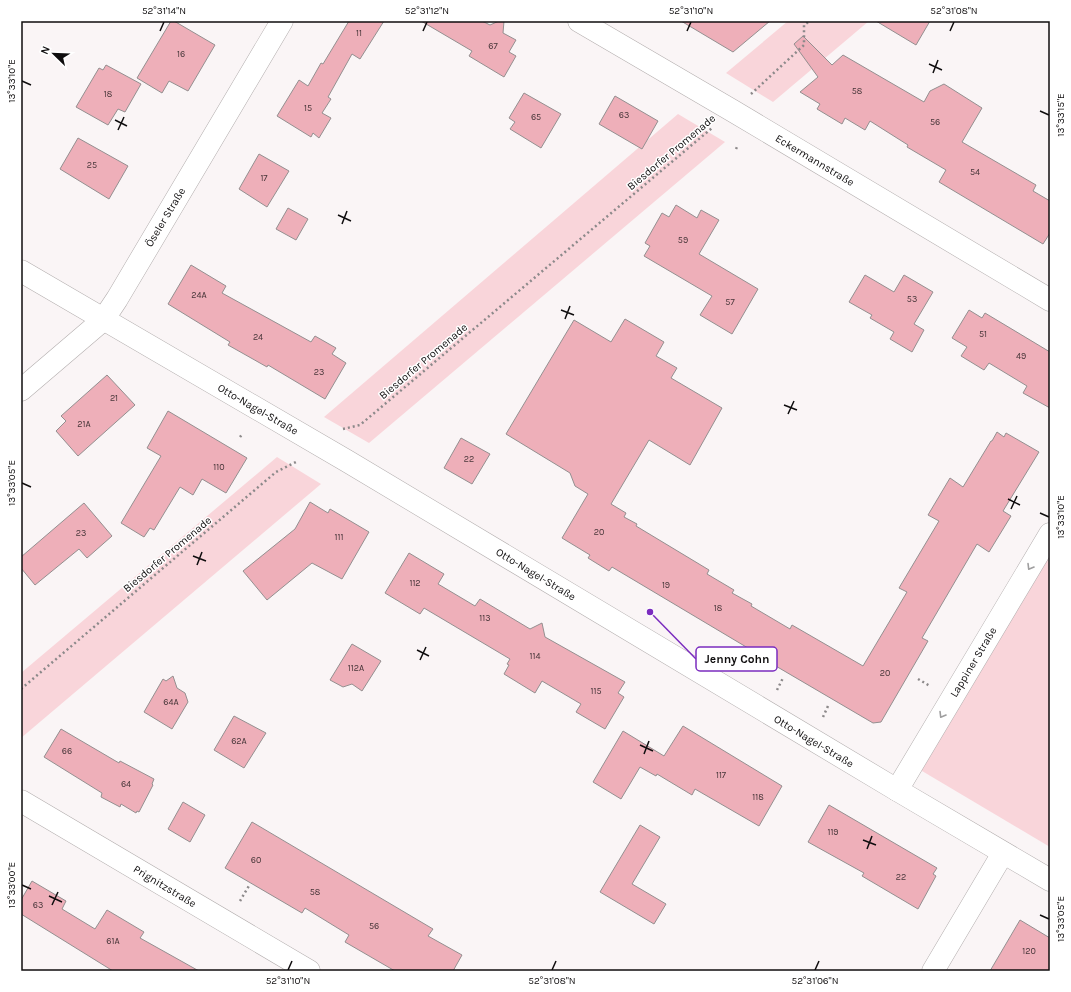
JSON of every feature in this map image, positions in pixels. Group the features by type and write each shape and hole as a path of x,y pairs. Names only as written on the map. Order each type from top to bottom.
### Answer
{"street":[{"name":"Öseler Straße","path":"21,390 103,320 282,21"},
{"name":"Eckermannstraße","path":"580,21 1050,300"},
{"name":"Otto-Nagel-Straße","path":"21,271 320,445 1050,880"},
{"name":"Lappiner Straße","path":"897,790 1050,534"},
{"name":"Prignitzstraße","path":"21,801 309,971"},
{"path":"933,971 1003,853"}],"path":[{"name":"Biesdorfer Promenade","path":"21,689 276,472 309,455 340,430 360,425 733,111 804,45 804,25 810,21"},
{"path":"736,149 738,145"},
{"path":"240,437 243,433"},
{"path":"776,690 783,678"},
{"path":"822,717 828,706"},
{"path":"242,899 250,884"}],"shaded area":[{"path":"788,21 869,21 773,102 726,73"},
{"path":"678,114 725,142 369,443 324,417"},
{"path":"277,457 321,484 21,738 21,673"},
{"path":"1050,548 1050,847 917,768"}],"building":[{"path":"171,21 174,21 215,45 188,91 169,81 162,93 137,78"},
{"path":"349,21 384,21 360,59 352,54 328,97 331,99 322,113 331,118 319,138 313,133 311,137 277,116 299,80 308,86 321,63 323,64"},
{"path":"421,21 482,21 490,25 499,21 504,21 503,33 516,40 509,52 516,56 504,77 469,56 472,51"},
{"path":"681,21 770,21 733,52"},
{"path":"876,21 930,21 916,45"},
{"path":"803,36 832,65 843,55 924,102 930,91 944,84 982,108 962,142 1036,185 1033,191 1050,201 1050,233 1043,244 939,182 946,170 907,147 908,145 870,121 865,130 845,118 842,124 817,109 820,104 800,92 818,77 794,44"},
{"path":"106,65 141,84 125,112 118,109 108,125 76,107 99,68 103,70"},
{"path":"524,93 561,114 541,148 510,129 515,122 509,118"},
{"path":"615,96 658,121 642,149 599,124"},
{"path":"78,138 128,166 109,199 60,169"},
{"path":"259,154 289,171 267,207 239,189"},
{"path":"676,205 697,218 701,210 719,220 699,254 758,289 732,334 700,315 712,296 644,256 650,246 645,243 662,213 669,217"},
{"path":"288,208 308,219 296,240 276,229"},
{"path":"191,265 226,286 222,293 311,342 315,336 336,348 332,354 346,363 325,399 268,365 267,367 228,345 230,342 168,304"},
{"path":"865,275 894,292 904,275 933,292 914,324 924,330 912,352 890,339 894,332 870,318 872,315 849,302"},
{"path":"969,310 982,318 985,313 1050,352 1050,408 1023,393 1027,386 989,363 984,370 961,356 967,347 952,338"},
{"path":"625,319 664,342 656,356 677,368 671,378 722,408 690,465 649,440 611,504 626,513 624,517 637,524 636,526 709,570 707,574 734,590 732,593 752,604 751,606 790,629 792,625 863,666 907,592 899,588 939,521 928,515 950,478 963,487 997,432 1004,437 1006,433 1039,452 1003,511 1011,516 989,552 977,544 922,638 928,641 881,722 873,723 612,567 609,571 588,558 590,555 562,538 588,494 575,486 570,473 506,434 574,320 611,342"},
{"path":"107,375 135,405 78,456 56,431 66,421 61,416"},
{"path":"168,411 247,458 226,493 202,479 193,495 180,487 154,530 150,528 144,537 121,523 161,456 147,448"},
{"path":"461,438 490,454 472,484 444,468"},
{"path":"310,502 328,513 330,509 369,532 342,579 312,563 267,600 243,571 295,529"},
{"path":"84,503 112,536 87,558 79,549 35,585 21,568 21,557"},
{"path":"409,553 444,574 438,584 475,606 480,599 530,629 542,623 545,637 625,682 618,693 624,697 605,729 576,712 581,704 542,681 535,693 504,674 509,665 507,664 510,659 424,608 420,614 385,593"},
{"path":"352,644 381,661 362,691 352,684 343,687 330,680"},
{"path":"173,676 177,688 185,693 188,702 172,729 144,712 163,679 166,681"},
{"path":"234,716 266,733 244,768 214,750"},
{"path":"683,726 782,786 759,826 695,789 692,795 657,774 656,776 640,767 621,799 593,782 623,731 664,756"},
{"path":"61,729 119,763 120,761 154,779 153,785 139,812 137,811 136,813 121,804 120,807 101,797 102,793 44,757"},
{"path":"183,802 205,815 190,842 168,829"},
{"path":"829,805 937,868 933,874 936,876 918,909 862,876 864,873 808,842"},
{"path":"252,822 433,929 428,936 462,955 453,971 395,971 345,942 349,935 305,908 302,913 225,868"},
{"path":"640,825 660,837 632,884 666,904 654,924 600,892"},
{"path":"32,881 66,901 62,909 95,929 107,910 144,932 140,938 199,971 113,971 21,914 21,900"},
{"path":"1020,920 1050,938 1050,971 990,971"}],"place":[{"name":"Jenny Cohn","path":"650,612"}]}
